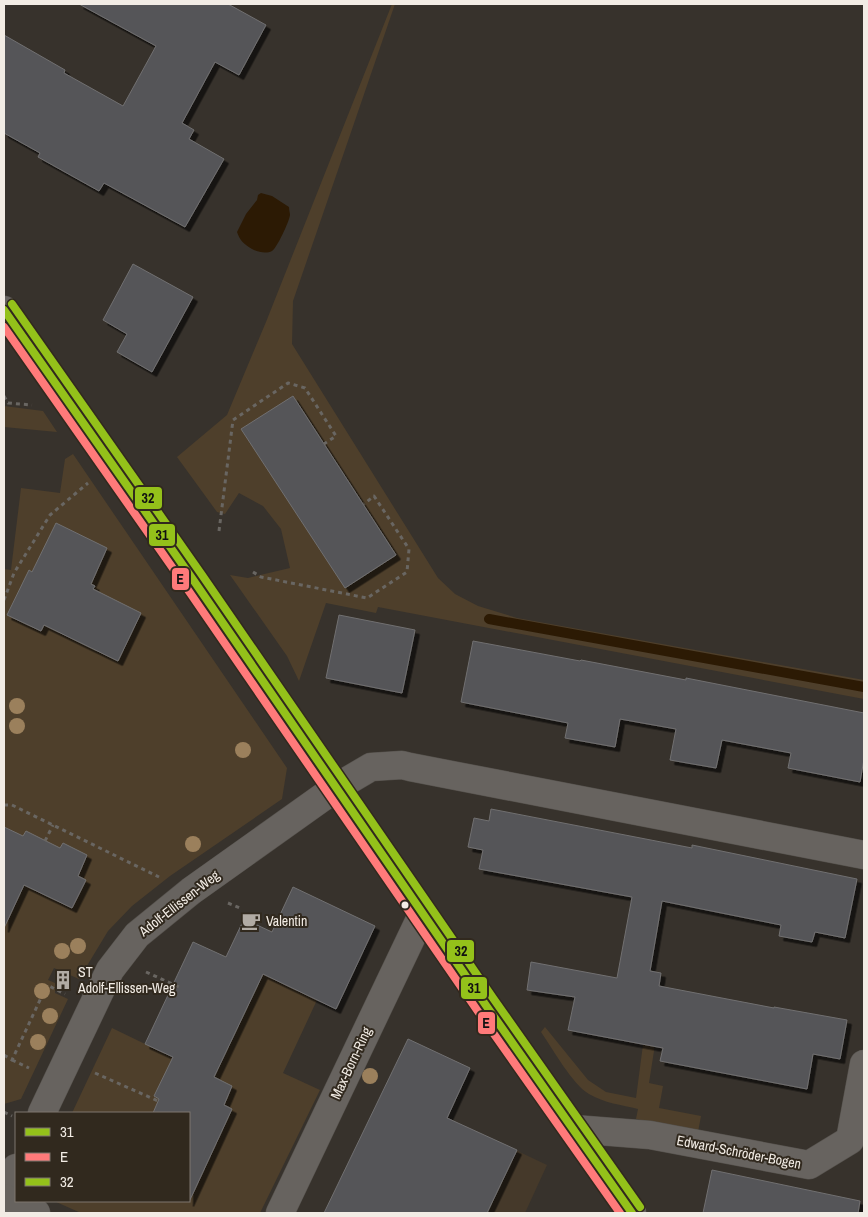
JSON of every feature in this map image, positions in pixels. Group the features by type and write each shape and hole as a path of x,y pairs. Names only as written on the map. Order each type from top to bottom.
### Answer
{"street":[{"path":"4,310 632,1213"},
{"path":"336,787 371,767 402,765 864,855"},
{"name":"Adolf-Ellissen-Weg","path":"42,1112 110,970 137,935 191,891 336,787"},
{"name":"Max-Born-Ring","path":"280,1213 423,913"},
{"name":"Edward-Schröder-Bogen","path":"574,1129 650,1135 809,1165 850,1140 864,1064"},
{"path":"4,1196 15,1170"},
{"path":"15,1202 36,1213"}],"path":[{"path":"219,531 233,420 288,383 306,388 336,436 324,444"},
{"path":"4,600 14,573 50,515 111,463"},
{"path":"253,572 261,578 367,598 407,572 409,549 374,496 364,504"},
{"path":"4,805 12,805 191,891 240,908"},
{"path":"45,841 53,825"},
{"path":"12,1060 47,985 67,995"},
{"path":"4,1055 35,1071 67,1060 158,1101"}],"shaded area":[{"path":"392,4 395,4 293,301 292,344 438,578 455,594 478,606 517,618 864,680 864,699 378,607 376,613 326,603 299,681 287,656 230,575 248,578 290,568 281,529 263,506 239,493 225,514 217,512 177,457 227,415 266,322"},
{"path":"261,193 272,196 289,207 290,214 277,245 272,251 267,252 259,252 249,247 241,240 237,232 246,214"},
{"path":"4,406 43,411 57,432 4,427"},
{"path":"73,454 287,768 282,799 170,876 132,906 108,931 79,979 54,968 48,980 55,983 55,993 68,999 21,1099 4,1104 4,569 11,570 21,488 60,493 65,459"},
{"path":"254,970 317,1000 283,1073 320,1090 260,1213 81,1213 56,1202 190,1202 190,1112 72,1112 112,1028 205,1073"},
{"path":"545,1027 588,1080 606,1092 636,1098 644,1037 656,1038 649,1083 663,1086 659,1108 701,1116 698,1132 636,1119 638,1109 607,1102 589,1094 576,1082 541,1032"},
{"path":"490,1138 547,1165 525,1213 454,1213"}],"building":[{"path":"79,4 228,4 266,25 239,75 215,62 182,123 194,130 189,139 224,159 185,227 104,183 99,191 38,157 40,153 4,133 4,35 65,70 64,73 123,106 156,46"},
{"path":"133,264 193,297 152,372 117,352 127,334 103,320"},
{"path":"293,396 396,555 345,588 241,429"},
{"path":"56,523 107,548 91,584 95,586 93,589 141,613 118,661 44,625 41,631 7,615 29,570 32,572"},
{"path":"339,615 415,630 402,693 326,678"},
{"path":"473,641 686,680 686,678 864,713 864,759 860,782 788,768 791,753 722,740 716,768 670,760 676,729 620,719 615,747 565,738 568,723 461,702"},
{"path":"491,809 692,848 692,845 857,879 845,938 815,932 812,942 779,936 781,925 662,901 650,971 661,973 659,986 847,1020 840,1059 813,1054 807,1089 660,1061 663,1048 568,1030 575,997 527,990 531,962 617,978 632,897 479,869 483,850 468,847 474,818 489,821"},
{"path":"4,827 23,836 26,831 60,848 63,843 87,855 78,876 86,880 72,908 24,885 4,928"},
{"path":"293,887 375,926 336,1009 263,974 214,1077 232,1086 224,1105 232,1109 190,1200 190,1112 153,1112 159,1099 154,1096 173,1057 145,1044 193,942 226,957 244,919 272,932"},
{"path":"408,1039 470,1068 447,1118 517,1150 487,1213 324,1213"},
{"path":"712,1170 860,1201 858,1213 703,1213"}],"waterway":[{"path":"489,619 864,687"}],"transit line":[{"name":"32","path":"12,304 640,1207"},
{"name":"31","path":"4,310 632,1213"},
{"name":"E","path":"4,327 186,587 477,1010 620,1213"}],"place":[{"name":"Valentin","path":"251,921"},
{"name":"ST Adolf-Ellissen-Weg","path":"63,980"}]}
